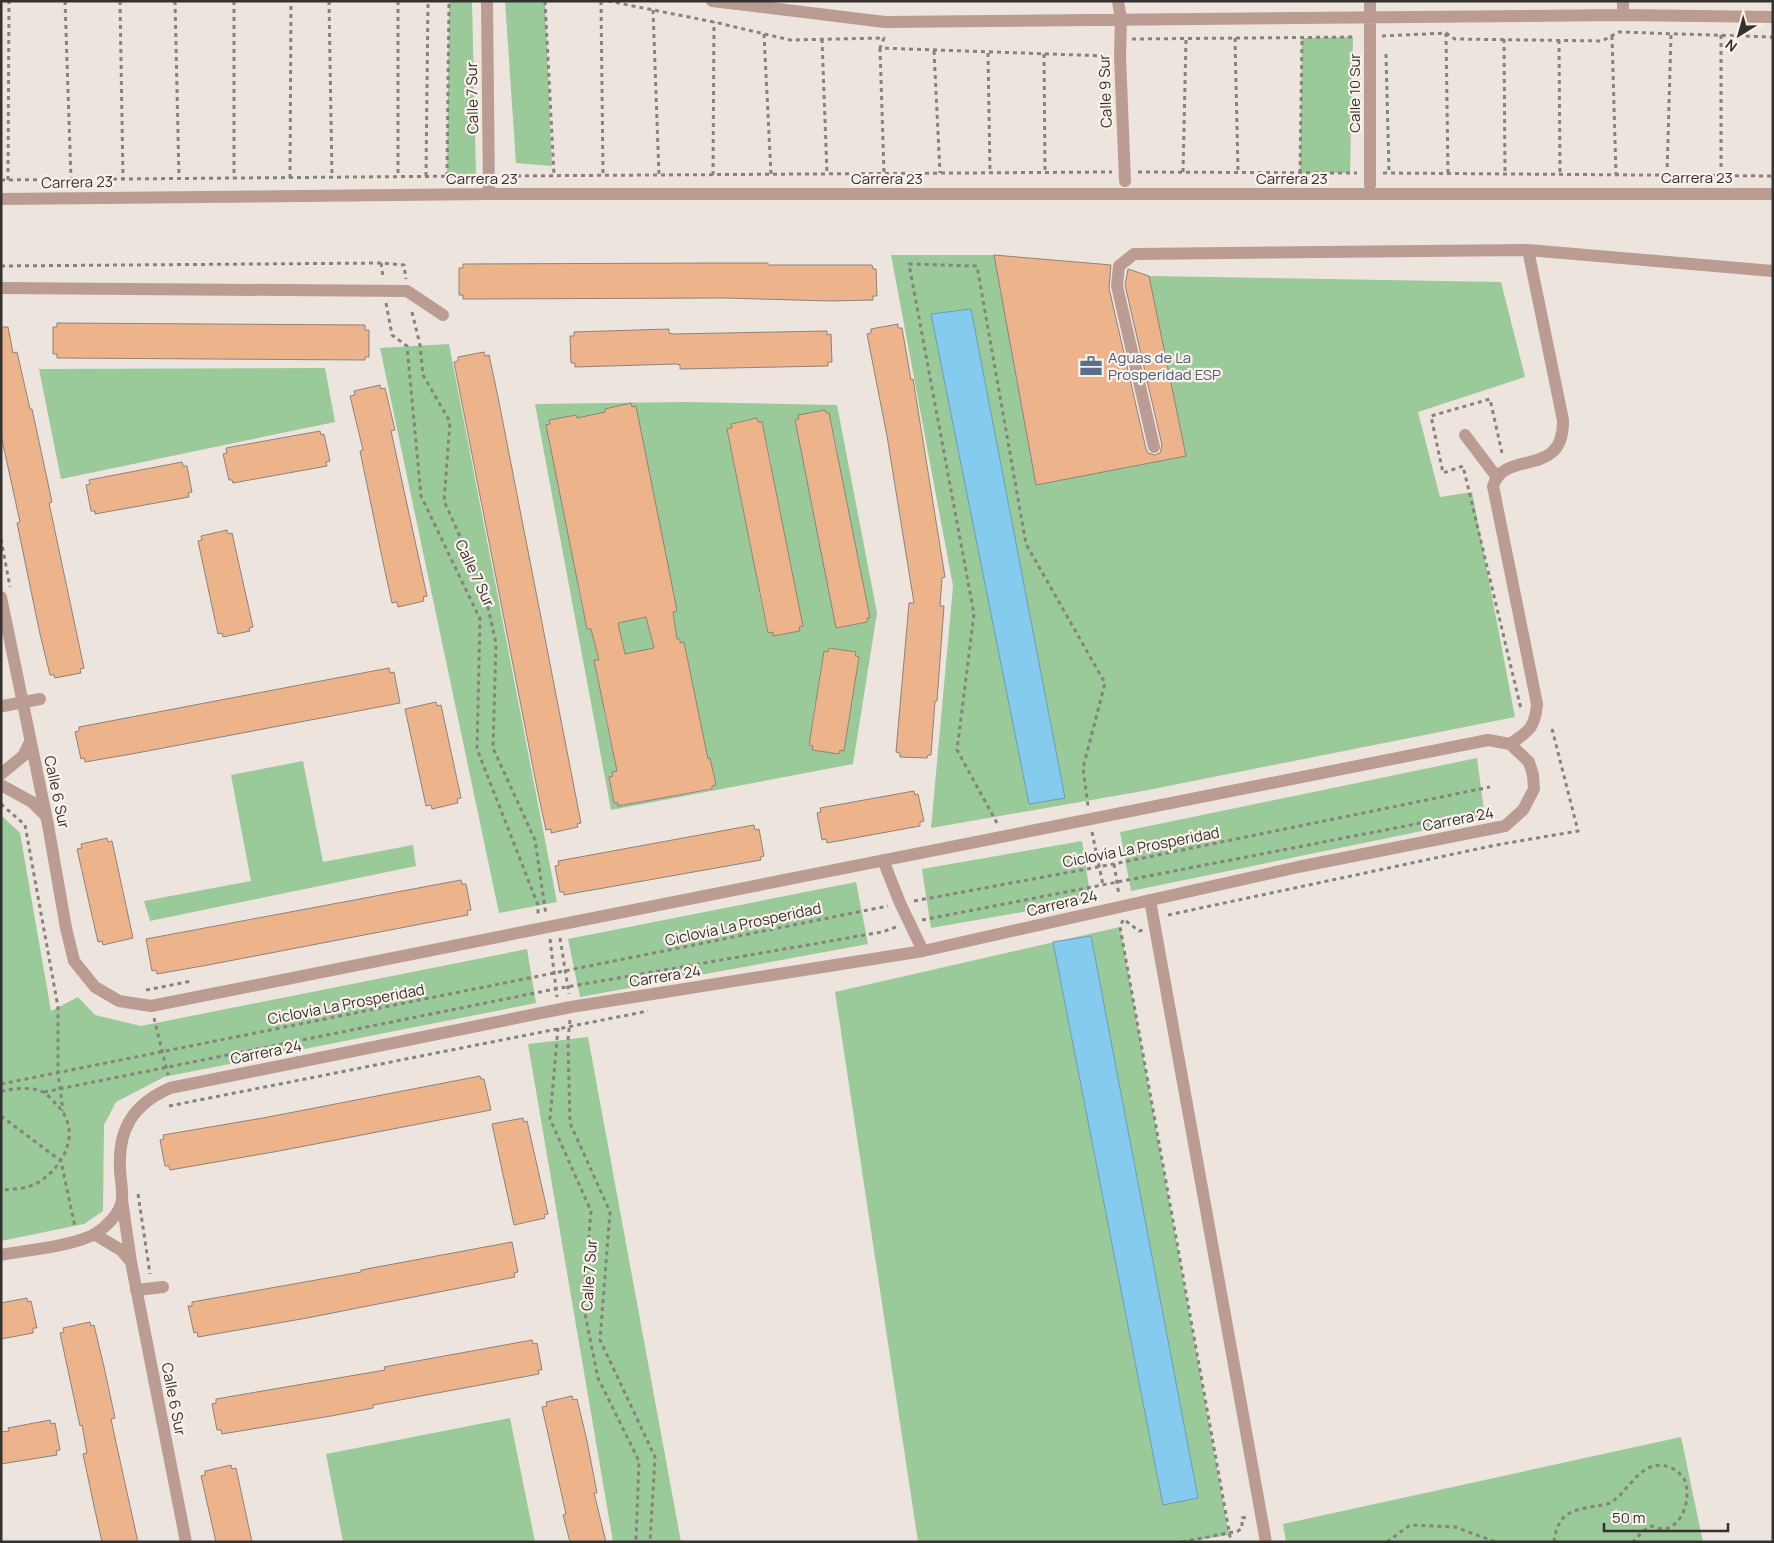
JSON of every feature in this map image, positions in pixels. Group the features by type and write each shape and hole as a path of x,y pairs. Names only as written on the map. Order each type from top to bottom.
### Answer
{"street":[{"name":"Calle 7 Sur","path":"487,1 489,194"},
{"path":"712,1 885,22 1623,15 1773,17"},
{"name":"Calle 9 Sur","path":"1118,1 1121,20 1120,56 1125,176"},
{"name":"Calle 10 Sur","path":"1370,1 1370,179"},
{"path":"1623,1 1623,15"},
{"name":"Carrera 23","path":"1,198 489,194 1773,194"},
{"path":"151,1006 557,919 883,860 1089,814 1488,740 1510,744 1529,731 1536,722 1537,704 1493,486 1496,476 1501,470 1547,457 1560,444 1563,433 1563,420 1528,250"},
{"path":"1154,447 1117,286 1118,266 1134,254 1528,250 1773,271"},
{"path":"1,288 407,291 443,315"},
{"path":"1466,435 1496,476"},
{"name":"Calle 6 Sur","path":"7,596 22,702 44,814 48,825 66,928 74,960 95,987 120,1001 151,1006"},
{"path":"3,706 40,699"},
{"path":"1,774 23,756 30,742"},
{"name":"Carrera 24","path":"122,1200 120,1140 132,1115 152,1096 170,1088 571,1007 923,951 1122,913 1150,900 1298,867 1505,826 1523,810 1534,790 1529,762 1510,744"},
{"path":"1,786 32,802 44,814"},
{"path":"883,860 900,904 923,951"},
{"path":"1150,900 1266,1542"},
{"path":"1,1255 78,1240 94,1234 111,1220 122,1200"},
{"name":"Calle 6 Sur","path":"122,1200 136,1290 186,1542"},
{"path":"94,1234 121,1250 131,1262"},
{"path":"136,1290 158,1288"}],"path":[{"path":"8,180 9,1"},
{"path":"65,1 71,179"},
{"path":"120,1 123,179"},
{"path":"175,1 179,178"},
{"path":"234,1 234,178"},
{"path":"290,178 291,1"},
{"path":"329,1 332,177"},
{"path":"398,1 398,177"},
{"path":"426,176 428,1"},
{"path":"447,176 449,1"},
{"path":"545,1 554,175"},
{"path":"601,1 603,176"},
{"path":"608,1 714,22 790,40 884,38 880,48 884,173"},
{"path":"653,10 659,176"},
{"path":"713,175 714,22"},
{"path":"1446,32 1448,174"},
{"path":"880,48 1120,56 1127,51 1130,39 1369,37 1446,32 1455,39 1602,41 1619,32 1773,37"},
{"path":"764,34 771,174"},
{"path":"1667,175 1671,34"},
{"path":"1386,36 1389,174"},
{"path":"1612,36 1616,175"},
{"path":"1721,36 1721,176"},
{"path":"1235,38 1238,172"},
{"path":"1300,173 1302,38"},
{"path":"822,39 827,174"},
{"path":"1183,172 1186,39"},
{"path":"1504,39 1505,174"},
{"path":"1559,40 1560,175"},
{"path":"934,51 940,173"},
{"path":"988,53 990,173"},
{"path":"1044,54 1045,172"},
{"path":"1,180 1045,172 1125,176 1183,172 1300,173 1370,179 1389,174 1773,176"},
{"path":"1,266 381,263 404,265 407,291"},
{"name":"Calle 7 Sur","path":"381,263 392,335 407,346 421,496 480,619 478,749 538,905 538,923"},
{"path":"998,825 957,750 974,614 909,264 977,266 1026,544 1105,683 1083,768 1089,814 1103,885"},
{"path":"1502,453 1490,399 1431,416 1443,472 1463,466 1524,719"},
{"path":"1,538 7,596"},
{"path":"1122,913 1139,931 1163,925 1169,914 1496,845 1578,831 1551,724"},
{"name":"Ciclovía La Prosperidad","path":"1,1084 900,904 1114,864 1490,787"},
{"path":"1,804 25,825 58,1007 58,1072 63,1111 69,1125 70,1136 61,1161 37,1183 1,1190"},
{"path":"1089,814 1098,806"},
{"path":"1,1091 17,1089 44,1092 61,1089 568,987 882,932 909,923 1493,809"},
{"path":"1079,810 1089,814"},
{"path":"988,827 1007,824"},
{"path":"1114,864 1122,913 1120,928 1231,1542"},
{"path":"1113,921 1122,913"},
{"path":"528,919 538,923 557,919"},
{"name":"Calle 7 Sur","path":"557,919 571,1007 569,1026 570,1123 610,1212 600,1340 654,1457 650,1542"},
{"path":"140,991 198,980"},
{"path":"151,1006 170,1088"},
{"path":"162,1109 170,1105 656,1009"},
{"path":"44,1092 63,1111"},
{"path":"1,1116 61,1161 78,1240"},
{"path":"136,1184 158,1288"},
{"path":"1554,1542 1561,1519 1569,1512 1612,1503 1637,1476 1653,1466 1671,1468 1682,1475 1687,1485 1684,1510 1675,1523 1664,1529 1652,1526 1643,1531 1633,1542"},
{"path":"1182,1542 1238,1531 1242,1528 1242,1518 1261,1514"},
{"path":"1387,1542 1410,1525 1455,1527 1496,1542"}],"green space":[{"path":"449,1 472,1 476,176 447,176"},
{"path":"505,1 545,1 552,166 516,163"},
{"path":"1353,37 1350,173 1300,173 1302,38"},
{"path":"891,255 994,255 1036,485 1186,456 1149,276 1501,282 1525,377 1418,412 1440,497 1472,492 1515,717 1143,791 931,828 953,586"},
{"path":"449,344 557,902 499,913 380,348"},
{"path":"325,368 335,422 61,479 39,369"},
{"path":"686,402 837,405 877,613 853,764 611,810 535,404","holes":["631,403 632,407 636,407 644,448 605,412 605,409","824,410 826,413 829,413 838,454 804,461 795,420 799,419 799,415","576,415 577,419 555,466 546,425 550,424 550,420","757,418 758,422 762,422 771,463 736,470 727,429 732,428 731,424","839,465 848,506 813,513 805,471","772,473 781,515 746,522 737,480","851,524 860,566 826,573 817,531","784,533 793,574 758,581 749,540","634,576 677,611 673,612 674,616 642,618","861,576 870,617 867,618 867,622 841,627 840,624 836,624 827,583","612,581 621,622 592,632 591,629 587,629 578,588","764,591 803,626 799,627 800,631 774,636 773,632 768,633 759,592","679,639 680,643 684,643 693,684 690,685 654,648 653,644","829,648 855,652 855,656 859,657 852,699 817,693 824,651 828,652","625,651 603,702 595,660 599,660 598,656","815,703 819,703 844,751 840,750 839,754 813,750 813,746 809,745","608,711 618,753 613,753 604,712","707,759 710,759 715,785 712,786 712,790 670,797 669,794","654,764 660,798 619,806 618,803 614,803 609,777 613,776 612,772"]},
{"path":"1477,758 1485,818 1131,891 1120,832"},
{"path":"303,761 323,862 413,845 416,866 150,921 144,901 251,881 231,775"},
{"path":"1,815 20,833 51,1011 78,997 95,1015 141,1026 527,949 536,1003 164,1077 116,1102 104,1125 103,1211 84,1224 1,1241"},
{"path":"1082,841 1091,900 931,928 922,869"},
{"path":"856,882 868,944 580,997 568,939"},
{"path":"1120,927 1229,1535 1187,1542 918,1542 835,992"},
{"path":"588,1037 681,1542 613,1542 528,1044"},
{"path":"510,1418 535,1542 343,1542 326,1454"},
{"path":"1681,1437 1703,1542 1286,1542 1283,1524"}],"water":[{"path":"971,309 1065,798 1029,804 931,314"},
{"path":"1091,936 1198,1498 1163,1505 1053,942"}],"building":[{"name":"Aguas de La Prosperidad ESP","path":"994,255 1111,265 1109,288 1146,449 1148,453 1155,455 1160,453 1162,445 1125,285 1128,269 1149,276 1186,456 1036,485"},
{"path":"768,263 768,265 872,265 873,269 876,269 877,296 873,296 873,300 830,301 725,298 463,299 463,295 459,295 459,268 463,268 463,264"},
{"path":"57,323 365,325 365,330 369,330 369,357 365,357 365,360 57,358 57,354 53,354 53,327 57,327"},
{"path":"898,324 898,328 902,328 911,380 913,379 945,577 942,578 940,606 944,606 937,701 935,701 931,755 928,755 927,758 900,757 900,753 896,752 909,603 914,603 887,436 867,334 871,333 871,329"},
{"path":"1,327 8,327 13,353 17,352 30,409 32,409 52,502 49,503 84,668 80,669 81,673 55,678 54,675 50,675 40,634 17,523 20,522 1,435"},
{"path":"669,329 669,333 673,334 827,331 827,335 831,334 832,362 828,362 828,366 680,369 680,365 676,364 575,367 575,363 571,363 570,336 574,336 574,332"},
{"path":"484,352 485,356 489,355 498,397 581,823 577,824 578,827 551,833 551,829 546,830 537,788 454,362 458,361 458,357"},
{"path":"380,385 381,389 385,388 395,430 391,431 427,596 423,597 424,601 398,607 397,602 392,603 360,451 363,450 350,396 355,395 354,391"},
{"path":"631,403 632,407 636,406 677,611 673,612 677,639 680,639 680,643 684,642 708,759 710,758 716,785 712,786 712,789 618,806 618,803 614,803 609,777 613,776 612,772 617,771 594,660 599,660 591,629 587,629 546,425 550,424 549,420 576,415 577,418 605,412 605,409","holes":["646,617 654,648 625,654 618,623"]},
{"path":"825,410 826,413 829,413 870,618 867,618 867,622 836,628 795,420 799,419 798,415"},
{"path":"757,418 758,422 762,422 803,626 799,627 800,631 773,636 773,632 768,633 727,429 732,428 731,424"},
{"path":"320,431 321,435 324,434 330,461 326,462 327,466 233,483 232,480 229,480 223,454 227,453 226,448"},
{"path":"182,462 183,466 187,466 192,492 188,493 189,497 95,514 95,511 91,511 86,485 90,484 89,480"},
{"path":"227,530 228,534 232,533 253,627 249,628 250,631 223,637 222,633 218,634 198,541 202,540 201,536"},
{"path":"829,648 856,652 855,656 859,657 844,751 840,750 839,754 812,750 813,746 809,745 824,651 828,652"},
{"path":"389,668 390,673 394,672 400,703 137,753 85,762 84,758 81,759 75,732 79,731 79,727"},
{"path":"436,702 437,706 441,705 461,798 457,799 458,803 432,809 431,805 426,806 405,709"},
{"path":"914,791 915,795 918,794 924,821 920,822 920,826 827,843 826,839 822,840 817,813 821,812 820,808"},
{"path":"754,825 755,830 759,829 764,856 760,857 761,860 564,895 564,892 560,892 555,866 559,865 558,861"},
{"path":"107,838 108,842 112,841 133,938 103,945 102,941 98,942 77,849 82,848 81,844"},
{"path":"461,880 462,884 466,884 471,910 467,911 468,915 208,965 157,974 156,970 152,971 146,939"},
{"path":"480,1076 481,1079 484,1079 491,1110 170,1170 169,1166 165,1166 160,1140 164,1139 163,1135 263,1118"},
{"path":"523,1118 524,1122 527,1121 548,1214 544,1215 545,1218 514,1225 492,1124"},
{"path":"512,1242 518,1272 514,1273 515,1277 307,1318 198,1337 197,1332 194,1333 188,1306 192,1306 192,1302 361,1272 361,1270"},
{"path":"27,1298 28,1302 31,1301 37,1328 33,1328 33,1333 1,1339 1,1303"},
{"path":"90,1322 91,1326 94,1325 104,1367 115,1418 111,1419 138,1542 102,1542 94,1506 83,1454 87,1453 82,1425 80,1426 60,1333 64,1332 63,1328"},
{"path":"532,1340 533,1344 537,1343 542,1370 538,1370 539,1374 373,1405 373,1408 331,1416 222,1434 221,1430 217,1430 212,1404 216,1403 216,1399 385,1370 384,1367"},
{"path":"572,1396 573,1400 577,1399 587,1441 597,1493 594,1493 606,1542 570,1542 563,1515 566,1514 542,1407 547,1406 546,1402"},
{"path":"50,1420 51,1424 55,1423 60,1450 56,1451 57,1455 1,1464 1,1432 9,1431 8,1428"},
{"path":"231,1465 232,1469 236,1468 252,1542 216,1542 201,1476 205,1475 205,1471"}],"place":[{"name":"Aguas de La Prosperidad ESP","path":"1091,366"}]}
